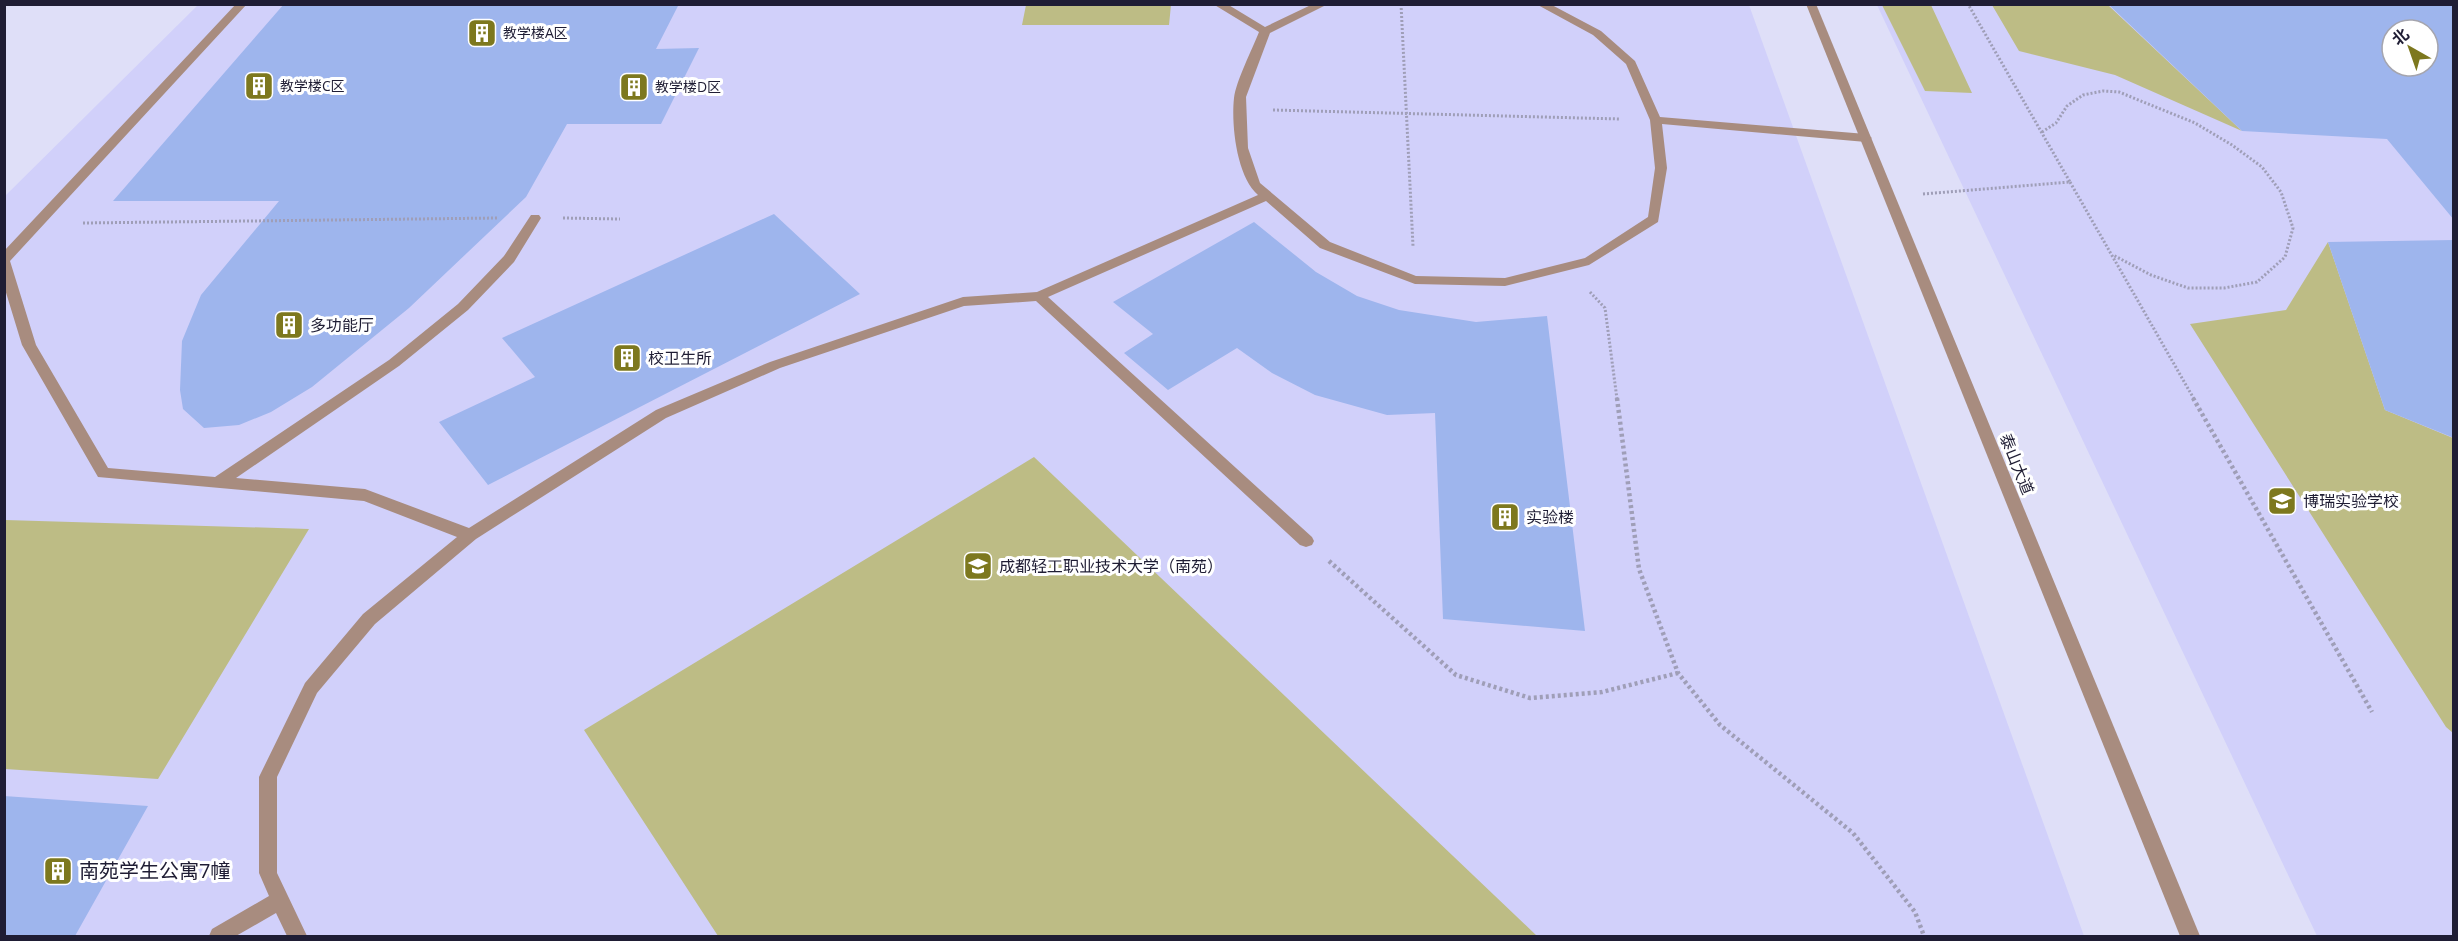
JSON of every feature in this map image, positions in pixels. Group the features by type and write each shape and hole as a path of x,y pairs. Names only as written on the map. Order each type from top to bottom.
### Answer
{"street":[{"path":"242,4 4,260 29,345 103,473 365,495 470,535"},
{"path":"1218,4 1265,31"},
{"path":"1323,4 1265,31 1240,97 1242,148 1254,185 1325,245 1415,280 1505,282 1589,261 1654,219 1661,168 1656,120 1632,63 1597,33 1547,5"},
{"name":"泰山大道","path":"1811,4 2190,936"},
{"path":"1656,120 1866,138"},
{"path":"297,936 268,873 268,777 311,688 369,619 470,535 661,414 775,365 963,302 1039,296 1267,196"},
{"path":"219,482 394,363 463,306 509,260 535,218"},
{"path":"1039,296 1306,541"},
{"path":"219,936 280,900"}],"path":[{"path":"1401,4 1415,280"},
{"path":"1968,4 2372,712"},
{"path":"2042,132 2056,123 2067,106 2083,95 2103,91 2120,92 2195,123 2232,145 2262,167 2281,192 2293,228 2285,257 2257,282 2224,288 2188,288 2151,275 2112,255"},
{"path":"1240,109 1656,120"},
{"path":"1889,196 2070,183"},
{"path":"37,224 621,219"},
{"path":"1567,267 1605,308 1639,569 1678,673 1720,724 1853,833 1915,912 1924,936"},
{"path":"1306,541 1456,675 1530,698 1602,692 1678,673"}],"shaded area":[{"name":"成都轻工职业技术大学（南苑）","path":"199,4 1749,5 2084,936 5,936 5,196"},
{"path":"1026,5 1171,5 1169,25 1022,25"},
{"name":"博瑞实验学校","path":"1877,5 2453,5 2453,936 2317,936"},
{"path":"1882,5 1931,5 1972,93 1925,91"},
{"path":"1992,5 2108,5 2242,131 2115,75 2019,51"},
{"path":"2328,242 2385,410 2453,438 2453,733 2446,727 2190,324 2286,310"},
{"path":"1034,457 1537,936 718,936 584,730"},
{"path":"4,520 309,529 158,779 5,769"}],"building":[{"path":"284,4 679,4 656,49 699,48 661,124 567,124 526,197 409,308 312,387 271,412 239,425 204,428 183,409 180,390 182,341 201,295 279,201 113,201"},
{"path":"2108,4 2454,4 2454,220 2387,139 2242,131"},
{"name":"校卫生所","path":"774,214 860,294 488,485 439,422 535,377 502,338"},
{"name":"实验楼","path":"1254,222 1316,272 1357,296 1399,310 1476,322 1547,316 1585,631 1443,619 1435,413 1387,415 1315,395 1272,373 1237,348 1168,390 1124,353 1153,334 1113,302"},
{"path":"2454,240 2454,438 2385,410 2328,242"},
{"name":"南苑学生公寓7幢","path":"4,796 148,806 75,936 4,936"}],"place":[{"name":"教学楼A区","path":"482,33"},
{"name":"教学楼C区","path":"259,86"},
{"name":"教学楼D区","path":"634,87"},
{"name":"多功能厅","path":"289,325"},
{"name":"校卫生所","path":"627,358"},
{"name":"博瑞实验学校","path":"2282,501"},
{"name":"实验楼","path":"1505,517"},
{"name":"成都轻工职业技术大学（南苑）","path":"978,566"},
{"name":"南苑学生公寓7幢","path":"58,871"}]}
